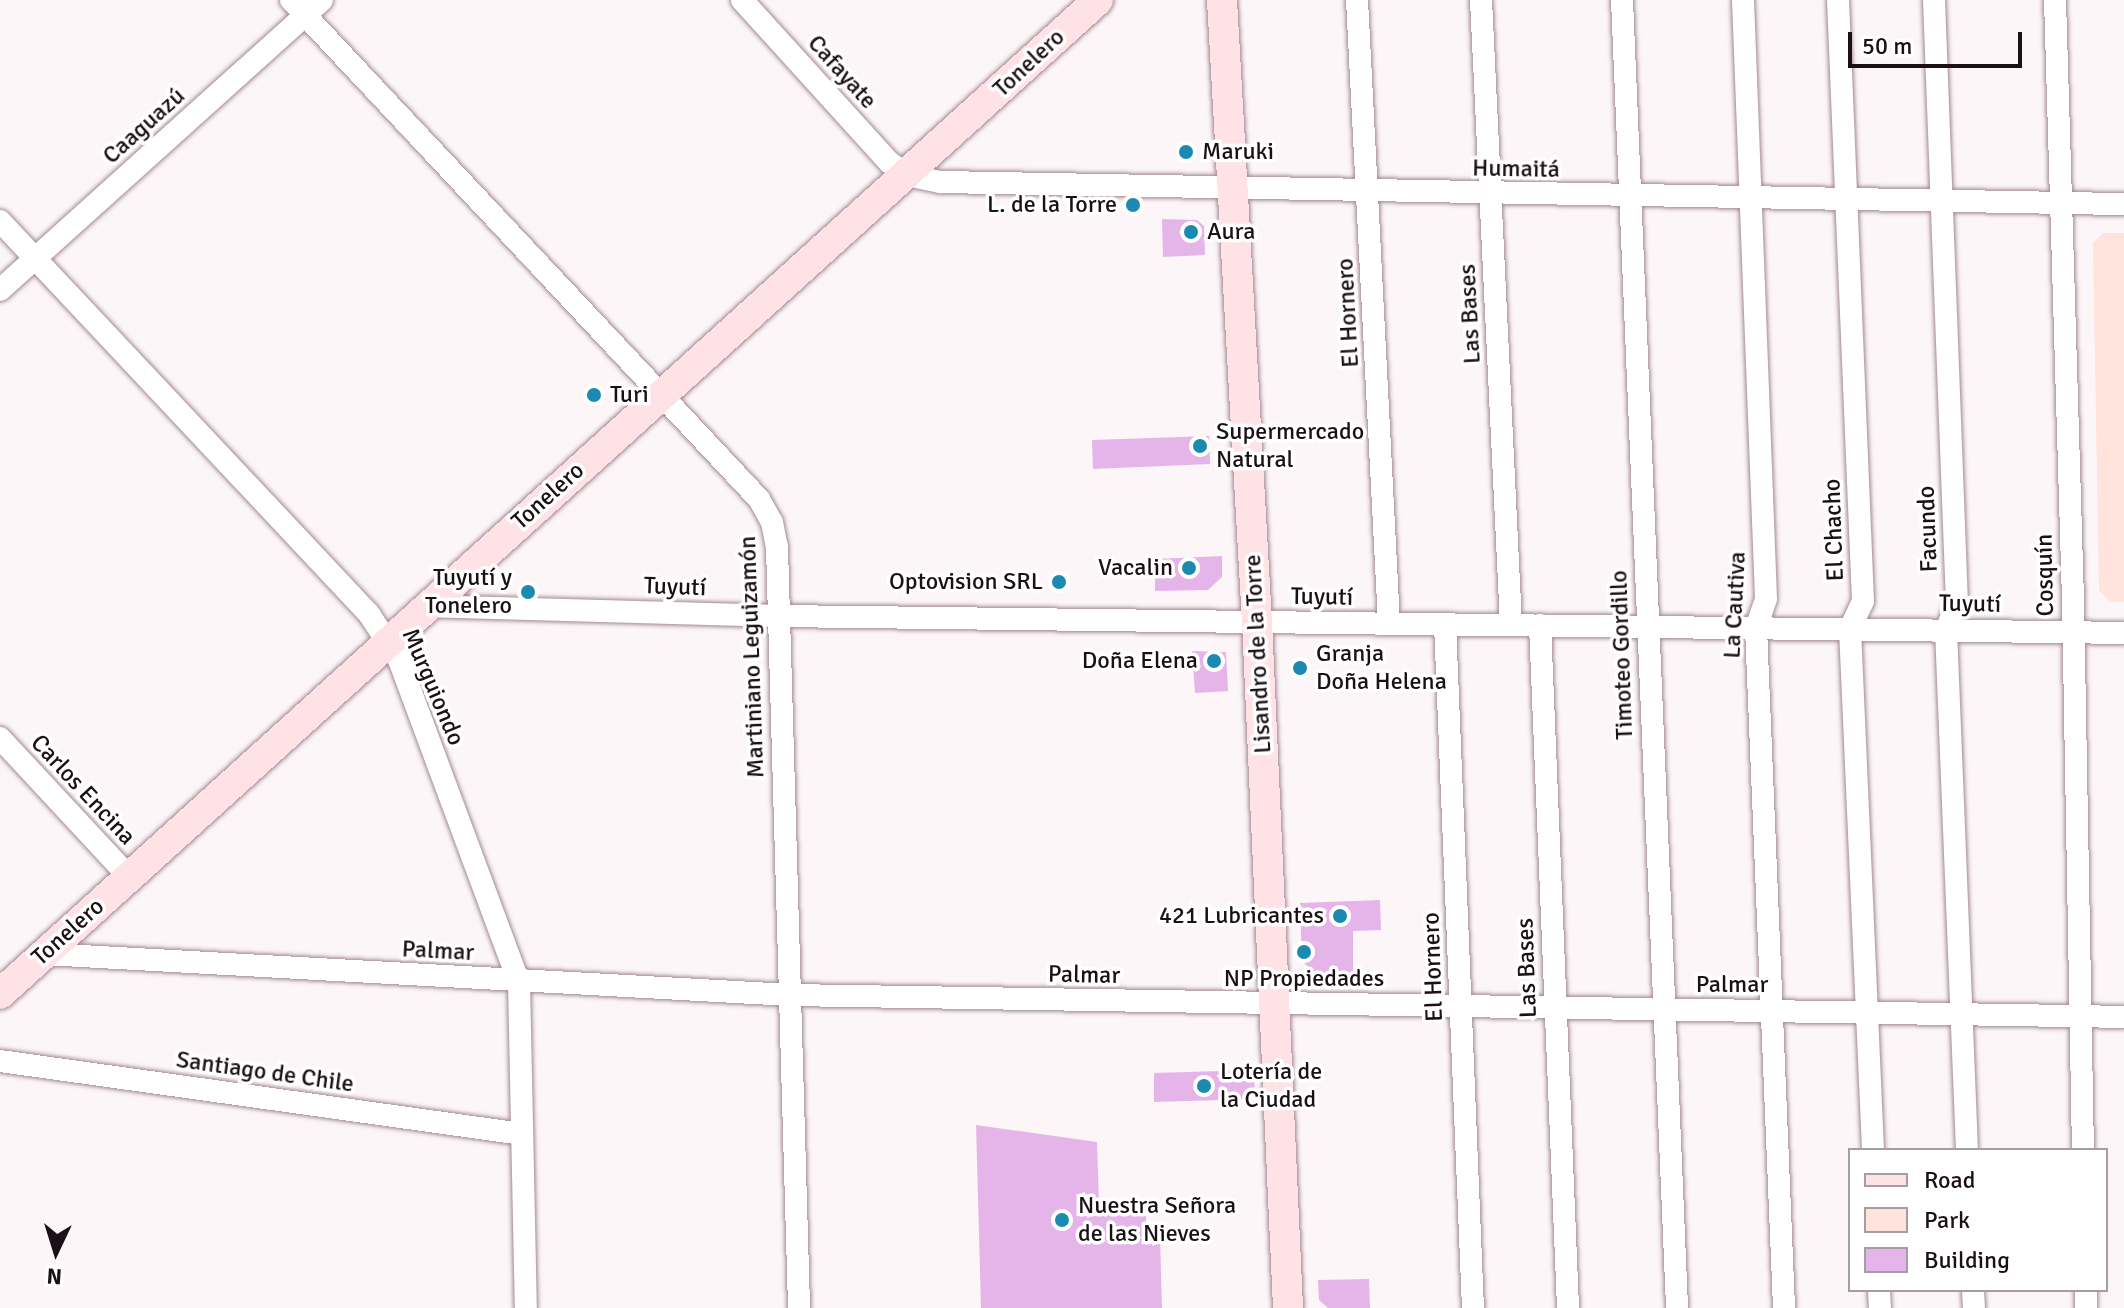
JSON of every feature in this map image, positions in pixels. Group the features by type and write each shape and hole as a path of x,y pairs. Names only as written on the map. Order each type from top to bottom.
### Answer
{"street":[{"name":"Caaguazú","path":"0,290 298,8 322,0"},
{"name":"Cafayate","path":"742,0 881,154 907,175"},
{"name":"Tonelero","path":"0,994 424,606 907,175 1098,0"},
{"name":"Lisandro de la Torre","path":"1222,0 1257,622 1288,1308"},
{"name":"El Hornero","path":"1357,0 1389,623"},
{"name":"Las Bases","path":"1481,0 1511,625"},
{"name":"Timoteo Gordillo","path":"1622,0 1677,1308"},
{"name":"La Cautiva","path":"1743,0 1766,599 1756,628 1784,1308"},
{"name":"El Chacho","path":"1838,0 1863,601 1850,629 1873,1148"},
{"name":"Facundo","path":"1934,0 1957,603 1946,630 1967,1148"},
{"name":"Cosquín","path":"2055,0 2083,1148"},
{"name":"Martiniano Leguizamón","path":"298,8 759,499 772,522 777,547 799,1308"},
{"name":"Humaitá","path":"907,175 941,182 1232,189 2124,204"},
{"name":"Murguiondo","path":"0,221 369,614 399,660 519,982 526,1308"},
{"name":"Tuyutí","path":"424,606 778,616 2124,633"},
{"name":"El Hornero","path":"1445,624 1473,1308"},
{"name":"Las Bases","path":"1540,625 1568,1308"},
{"name":"Carlos Encina","path":"0,738 129,877"},
{"name":"Palmar","path":"45,954 789,995 2124,1017"},
{"name":"Santiago de Chile","path":"0,1061 522,1134"}],"green space":[{"path":"2103,233 2124,233 2124,602 2110,602 2099,590 2093,243"}],"building":[{"path":"1162,219 1197,220 1204,226 1205,255 1163,257"},
{"path":"1209,436 1210,464 1093,469 1092,440"},
{"name":"Vacalin","path":"1222,556 1222,577 1208,590 1155,591 1155,559"},
{"path":"1192,651 1226,652 1228,691 1195,693"},
{"path":"1380,900 1381,930 1353,931 1353,975 1317,975 1302,961 1300,903"},
{"name":"Lotería de la Ciudad","path":"1254,1070 1255,1099 1154,1102 1154,1073"},
{"name":"Nuestra Señora de las Nieves","path":"976,1125 1097,1142 1099,1203 1146,1201 1146,1237 1160,1237 1162,1308 981,1308"},
{"path":"1369,1279 1370,1308 1328,1308 1319,1300 1318,1280"}],"place":[{"name":"Maruki","path":"1186,152"},
{"name":"L. de la Torre","path":"1133,205"},
{"name":"Aura","path":"1191,232"},
{"name":"Turi","path":"594,395"},
{"name":"Supermercado Natural","path":"1200,446"},
{"name":"Vacalin","path":"1189,568"},
{"name":"Optovision SRL","path":"1059,582"},
{"name":"Tuyutí y Tonelero","path":"528,592"},
{"name":"Doña Elena","path":"1214,661"},
{"name":"Granja Doña Helena","path":"1300,668"},
{"name":"421 Lubricantes","path":"1340,916"},
{"name":"NP Propiedades","path":"1304,952"},
{"name":"Lotería de la Ciudad","path":"1204,1086"},
{"name":"Nuestra Señora de las Nieves","path":"1062,1220"}]}
